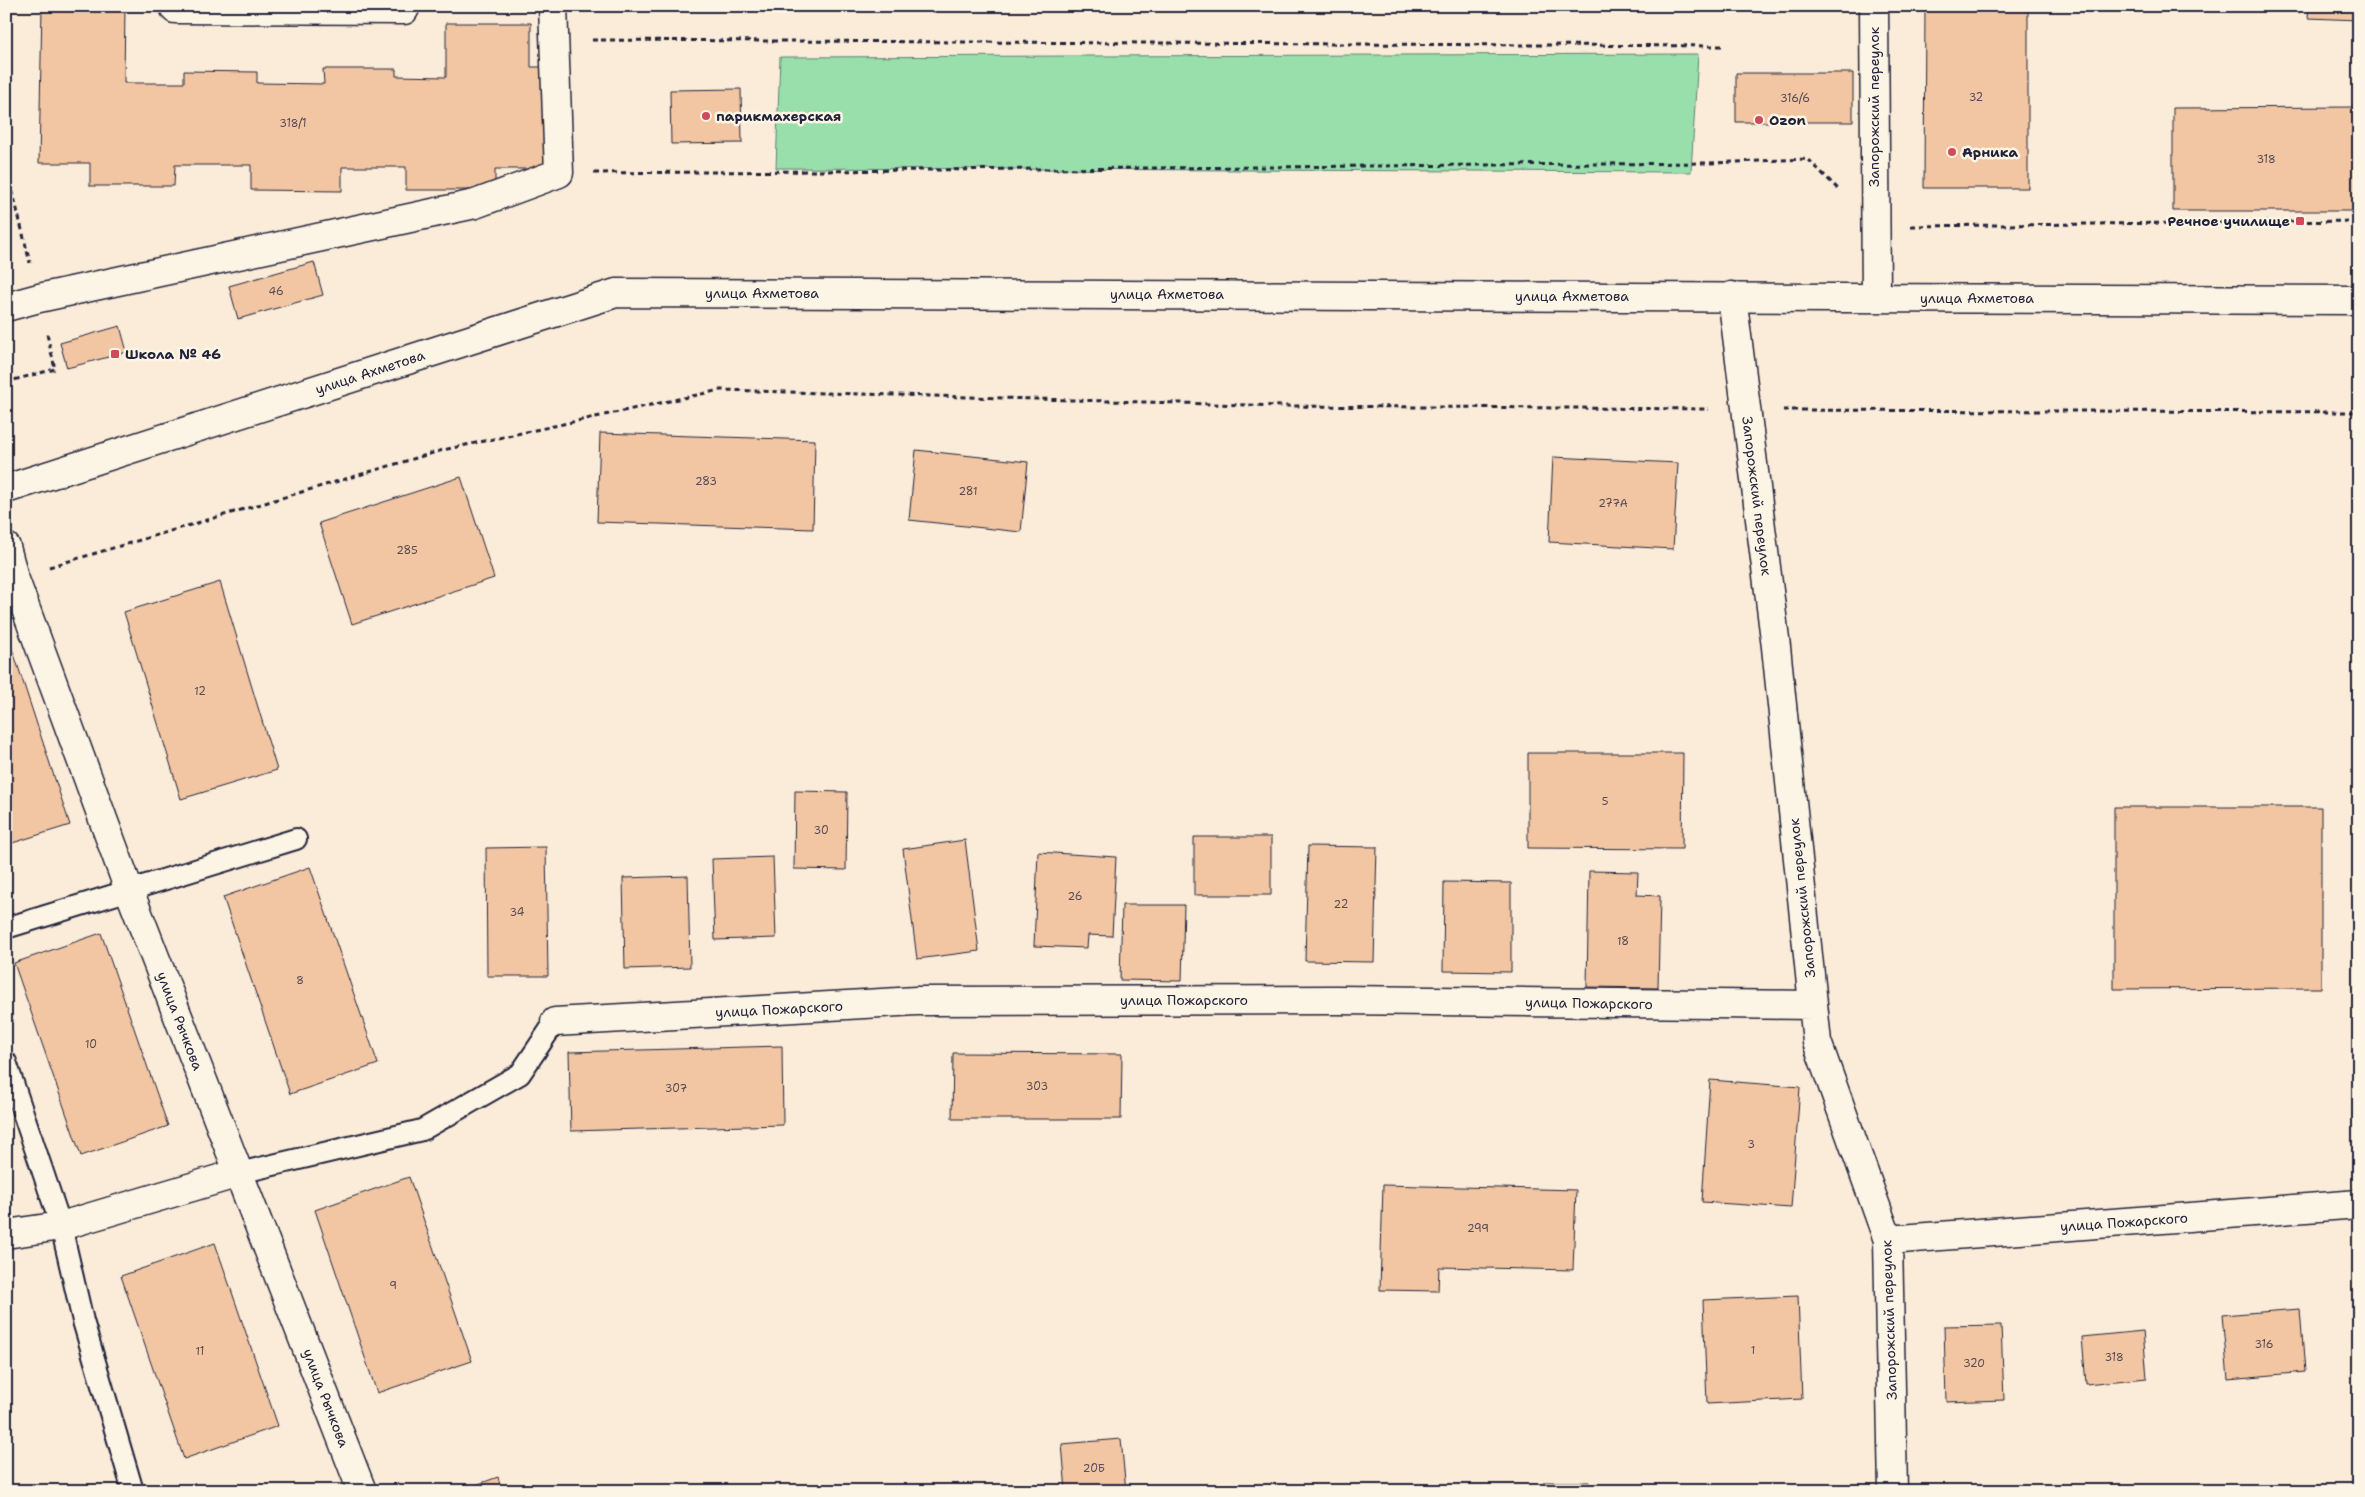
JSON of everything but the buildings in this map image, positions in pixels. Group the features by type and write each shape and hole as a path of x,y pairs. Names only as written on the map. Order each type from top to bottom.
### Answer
{"street":[{"path":"175,6 175,9 404,10 406,6"},
{"path":"6,307 48,296 475,204 559,173 553,6"},
{"name":"Запорожский переулок","path":"1874,6 1876,297"},
{"name":"улица Ахметова","path":"6,490 616,293 2359,300"},
{"name":"Запорожский переулок","path":"1732,296 1776,647 1817,1042 1888,1240 1893,1491"},
{"name":"улица Рычкова","path":"6,547 10,578 362,1491"},
{"name":"улица Пожарского","path":"555,1022 916,1001 1346,1000 1813,1005"},
{"path":"6,1234 60,1226 239,1173"},
{"name":"улица Пожарского","path":"1888,1240 2359,1204"}],"lane":[{"path":"6,928 296,839"},
{"path":"239,1173 422,1130 520,1074 555,1022"},
{"path":"6,1062 60,1226 83,1321 133,1491"}],"path":[{"path":"554,40 1723,46"},
{"path":"559,173 1700,163 1808,159 1875,227 2359,221"},
{"path":"10,578 443,450 720,390 1284,406 2359,412"}],"green space":[{"path":"1698,54 1691,172 776,168 780,57"}],"place":[{"name":"парикмахерская","path":"706,116"},
{"name":"Ozon","path":"1759,120"},
{"name":"Арника","path":"1952,152"},
{"name":"Речное училище","path":"2300,221"},
{"name":"Школа № 46","path":"115,354"}]}
